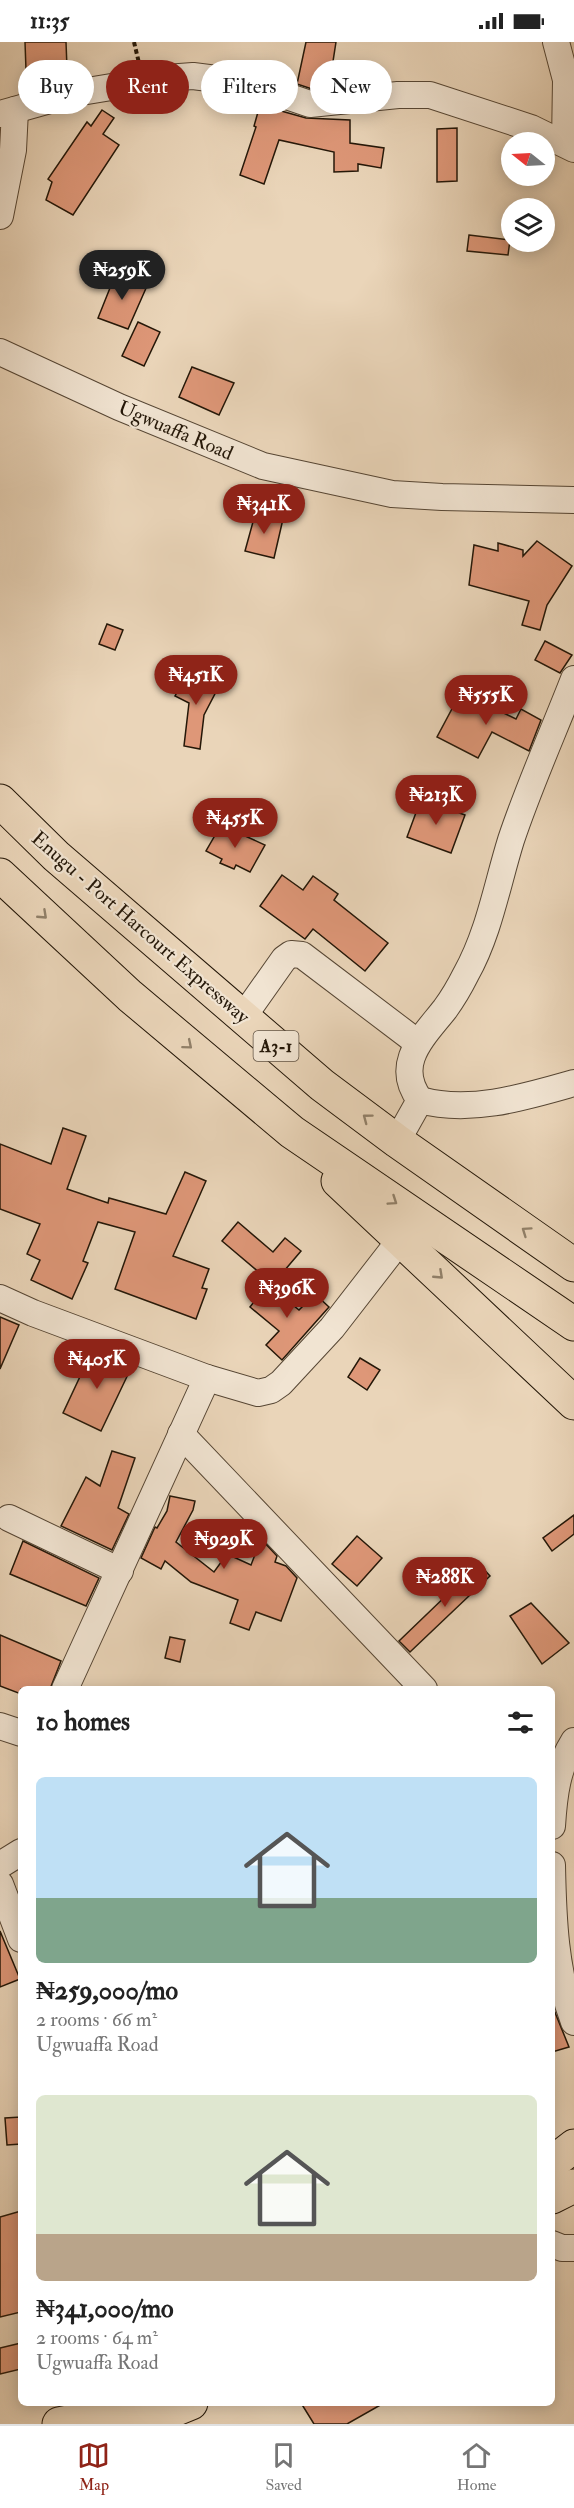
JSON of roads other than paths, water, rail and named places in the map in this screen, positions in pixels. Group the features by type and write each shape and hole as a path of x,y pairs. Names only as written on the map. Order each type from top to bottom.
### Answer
{"main road":[{"name":"Enugu - Port Harcourt Expressway","path":"0,801 56,856 322,1084 397,1141 574,1265"},
{"path":"0,875 130,996 292,1132 574,1324"},
{"path":"292,1132 353,1197 401,1239 574,1403"},
{"path":"555,2161 574,2145"},
{"path":"555,2190 574,2174"},
{"path":"555,2196 574,2186"},
{"path":"59,2424 134,2406"},
{"path":"140,2424 189,2409"}],"street":[{"path":"0,216 13,150 7,112 75,93 166,78 193,76 248,82 310,104 398,95 430,95 531,128 569,146 566,80 556,42"},
{"name":"Ugwuaffa Road","path":"0,352 119,407 264,466 392,494 442,498 574,500"},
{"path":"420,1100 409,1081 412,1056 418,1043 447,1007 479,947 525,801 574,679"},
{"path":"243,1017 284,959 296,953 302,955 418,1043"},
{"path":"420,1100 458,1106 491,1103 574,1083"},
{"path":"397,1141 420,1100"},
{"path":"0,1298 33,1313 207,1378 258,1393 271,1390 281,1383 332,1328 401,1239"},
{"path":"65,1686 207,1378"},
{"path":"182,1434 421,1686"},
{"path":"3,1523 120,1571"},
{"path":"0,1726 18,1732"},
{"path":"555,1787 563,1758 574,1741"},
{"path":"0,1865 18,1854"},
{"path":"0,1884 18,1931"},
{"path":"555,1958 574,2022"},
{"path":"555,2245 574,2248"}]}
